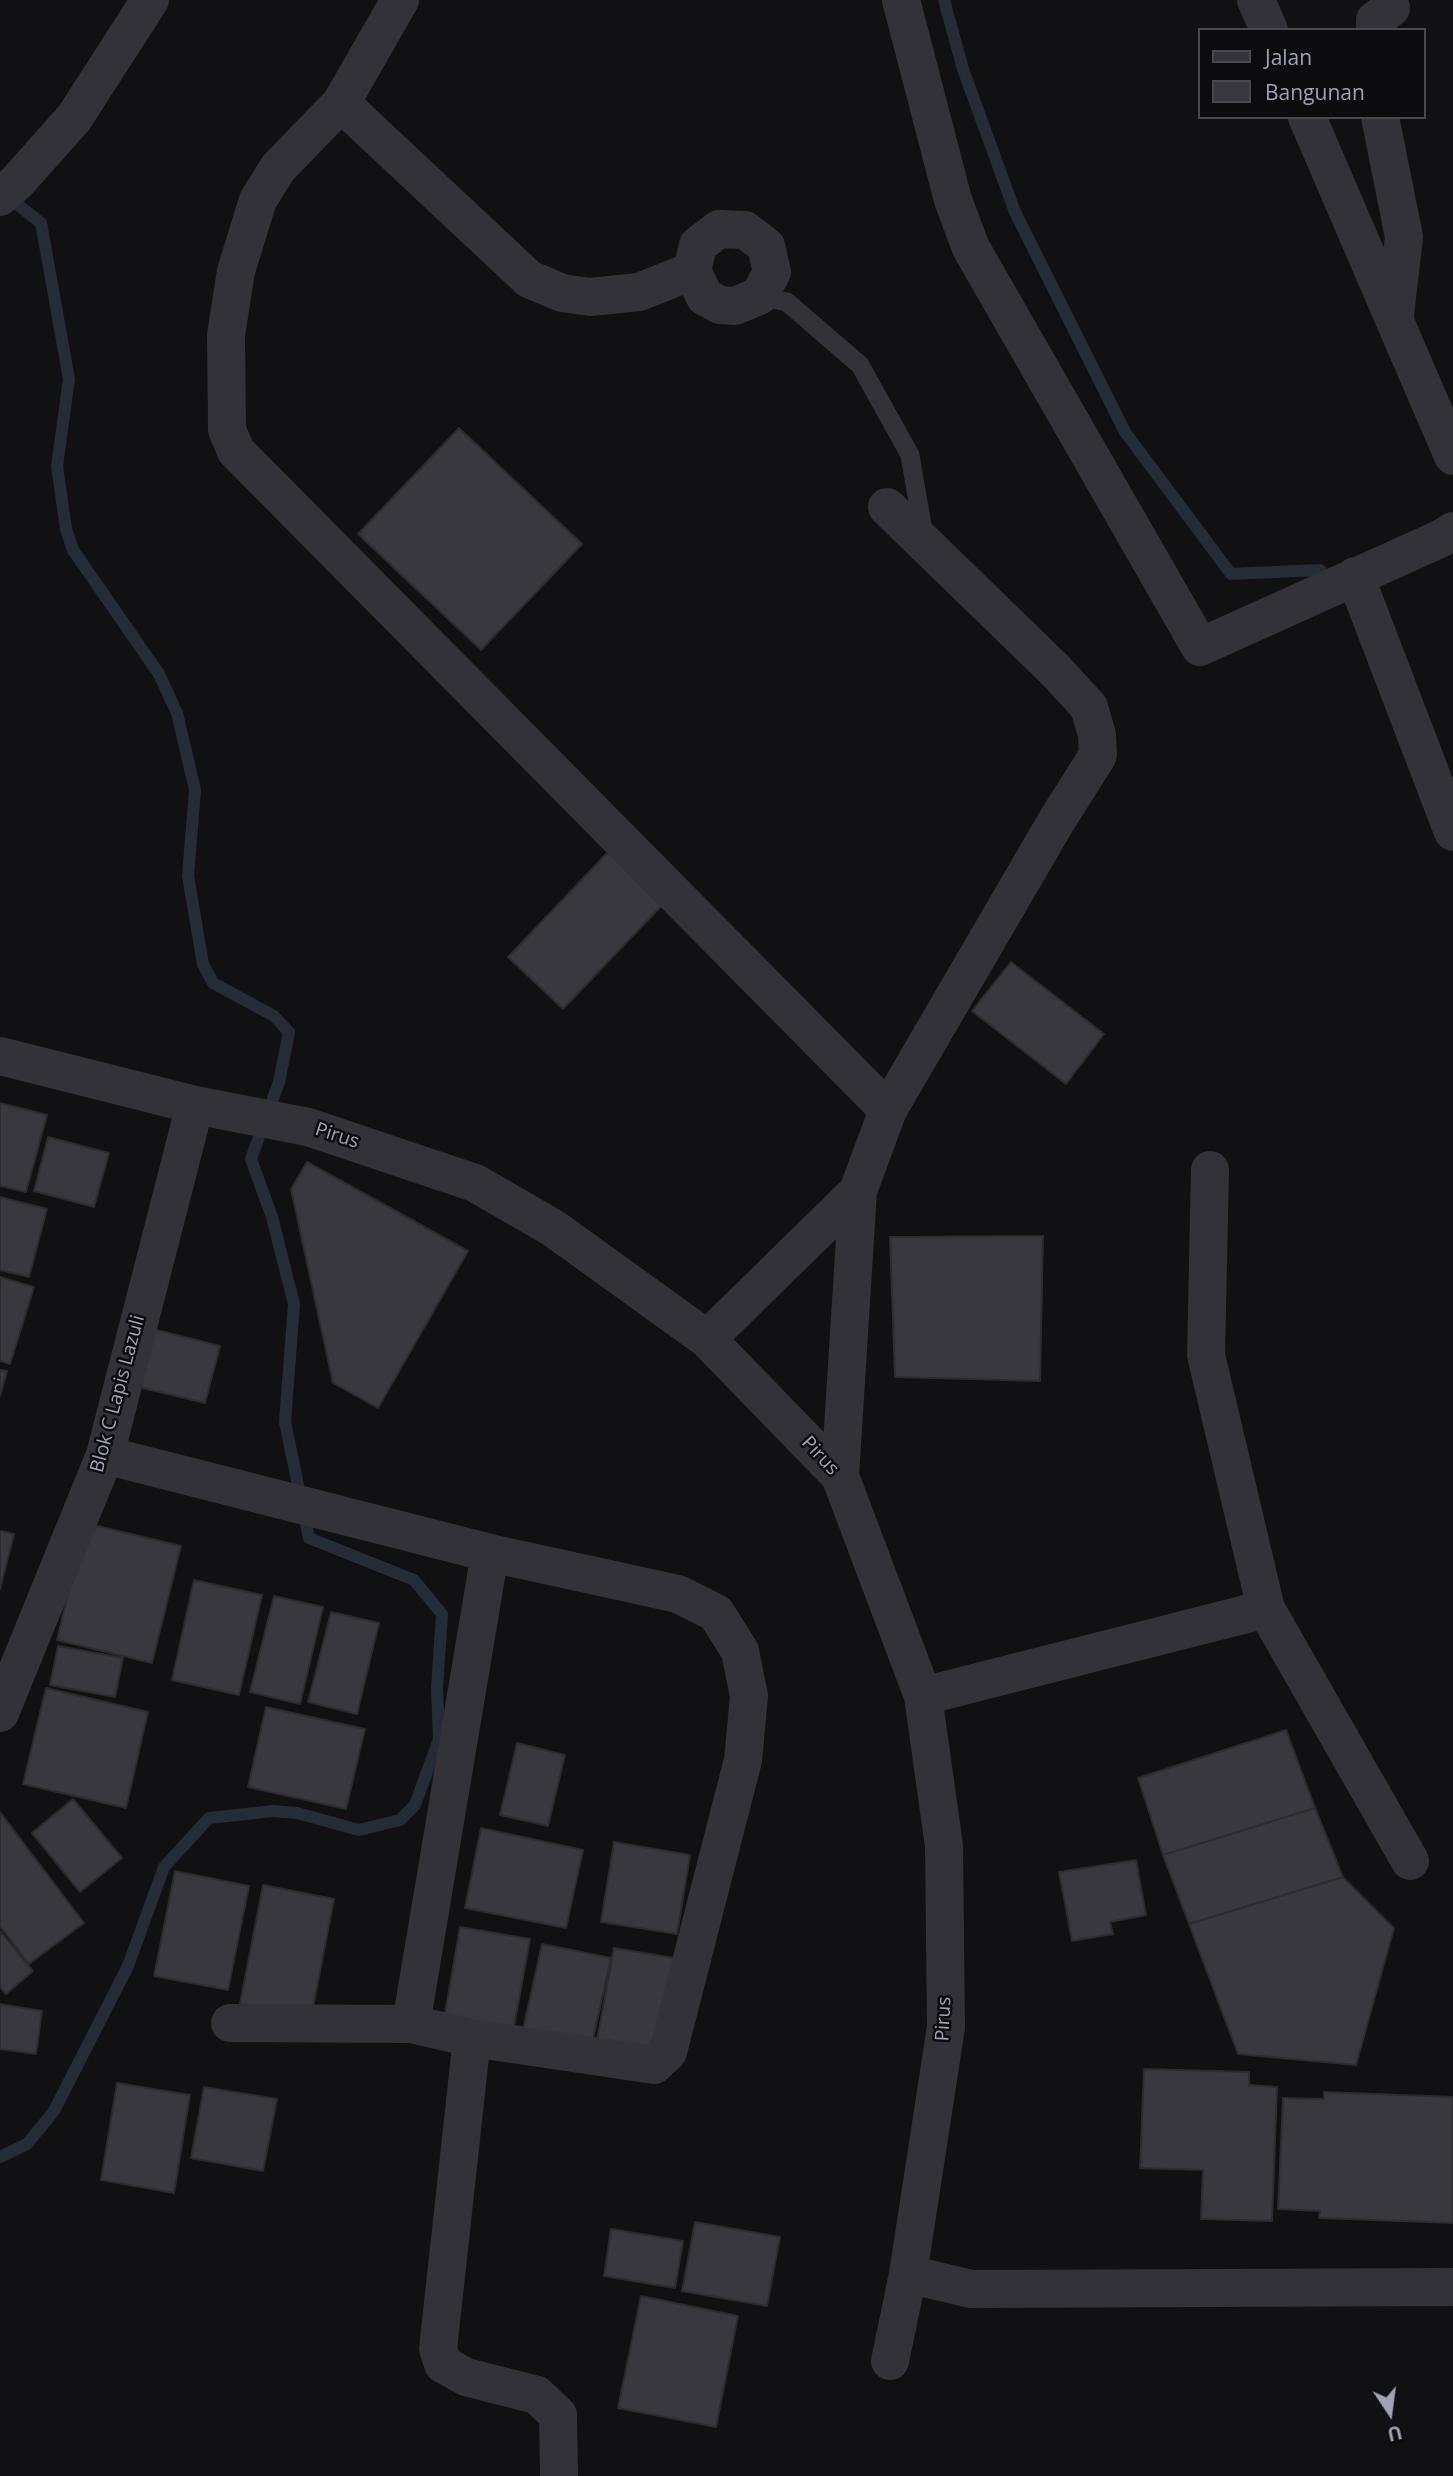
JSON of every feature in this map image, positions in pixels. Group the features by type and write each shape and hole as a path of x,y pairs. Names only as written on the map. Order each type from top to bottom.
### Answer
{"street":[{"path":"8,189 74,118 150,0"},
{"path":"400,0 341,103 278,168 258,200 239,260 226,335 227,430 236,451 888,1110"},
{"path":"901,0 953,200 971,248 1200,647 1453,531"},
{"path":"1256,0 1268,28"},
{"path":"341,103 529,279 562,293 590,297 639,292 692,271"},
{"path":"1308,119 1453,456"},
{"path":"1380,119 1404,237 1395,317"},
{"path":"719,229 746,230 766,246 772,272 759,296 735,306 720,305 705,297 692,271 698,245 719,229"},
{"path":"840,1476 858,1191 888,1110 1057,820 1098,755 1097,735 1089,707 1056,671 887,508"},
{"path":"1355,576 1453,832"},
{"name":"Pirus","path":"0,1056 195,1105 308,1126 475,1183 553,1228 707,1339 840,1476 923,1696 944,1846 946,2027 908,2274 890,2361"},
{"name":"Blok C Lapis Lazuli","path":"0,1713 105,1455 195,1105"},
{"path":"1210,1170 1206,1355 1266,1609 1410,1861"},
{"path":"707,1339 858,1191"},
{"path":"105,1455 490,1553 678,1594 716,1613 740,1651 749,1696 743,1760 668,2052 654,2065 472,2038 411,2024 230,2023"},
{"path":"411,2024 490,1553"},
{"path":"923,1696 1266,1609"},
{"path":"472,2038 438,2349 443,2364 466,2376 537,2395 558,2415 559,2476"},
{"path":"908,2274 971,2288 1453,2287"}],"lane":[{"path":"759,296 786,302 860,365 910,455 925,544"}],"building":[{"path":"459,428 582,544 481,650 358,534"},
{"path":"610,850 665,902 563,1009 508,957"},
{"path":"1011,962 1104,1034 1066,1084 972,1011"},
{"path":"0,1103 47,1115 26,1192 0,1186"},
{"path":"48,1137 109,1153 94,1207 34,1191"},
{"path":"307,1162 468,1251 378,1408 333,1383 291,1189"},
{"path":"0,1197 47,1209 29,1277 0,1270"},
{"path":"1043,1236 1040,1381 895,1377 890,1237"},
{"path":"0,1277 34,1287 10,1364 0,1361"},
{"path":"141,1326 220,1346 205,1403 126,1384"},
{"path":"0,1370 7,1371 0,1396"},
{"path":"85,1523 181,1546 152,1663 57,1640"},
{"path":"0,1531 14,1534 0,1589"},
{"path":"194,1580 262,1595 239,1695 172,1680"},
{"path":"274,1596 323,1607 300,1704 250,1692"},
{"path":"331,1612 379,1623 357,1714 308,1702"},
{"path":"58,1646 123,1658 115,1697 50,1685"},
{"path":"46,1688 148,1712 126,1808 23,1784"},
{"path":"266,1707 365,1729 346,1809 248,1787"},
{"path":"1286,1730 1315,1808 1163,1855 1138,1778"},
{"path":"517,1743 565,1755 548,1826 500,1815"},
{"path":"73,1799 122,1858 80,1892 32,1833"},
{"path":"1315,1808 1343,1877 1189,1924 1163,1855"},
{"path":"0,1812 84,1923 29,1964 0,1926"},
{"path":"481,1828 583,1850 566,1928 465,1908"},
{"path":"614,1842 690,1855 677,1934 601,1922"},
{"path":"1136,1860 1146,1915 1110,1922 1113,1934 1072,1941 1059,1872"},
{"path":"175,1871 249,1886 228,1990 154,1976"},
{"path":"1343,1877 1394,1928 1356,2065 1238,2054 1189,1924"},
{"path":"263,1885 334,1899 311,2018 240,2004"},
{"path":"460,1927 530,1939 511,2043 442,2031"},
{"path":"0,1931 33,1971 6,1994 0,1987"},
{"path":"542,1944 611,1958 591,2048 522,2034"},
{"path":"614,1948 674,1958 656,2061 595,2051"},
{"path":"0,2004 42,2011 36,2054 0,2049"},
{"path":"1144,2069 1249,2072 1249,2085 1277,2087 1272,2221 1201,2219 1203,2170 1140,2168"},
{"path":"117,2083 190,2095 174,2193 101,2180"},
{"path":"204,2087 277,2099 263,2171 191,2158"},
{"path":"1324,2092 1453,2097 1453,2223 1319,2218 1320,2211 1278,2209 1283,2098 1324,2099"},
{"path":"695,2222 780,2237 767,2306 682,2291"},
{"path":"611,2229 683,2241 675,2288 604,2276"},
{"path":"641,2296 738,2316 716,2427 618,2408"}],"waterway":[{"path":"944,0 963,69 1015,212 1125,432 1231,574 1320,570 1332,583"},
{"path":"0,2157 27,2144 54,2111 128,1966 164,1867 209,1818 273,1811 297,1813 359,1830 400,1820 415,1805 439,1739 437,1688 442,1614 414,1580 309,1538 285,1422 294,1304 272,1217 251,1159 279,1082 289,1032 274,1016 213,983 203,964 188,876 195,790 177,713 159,674 73,550 66,529 57,466 69,379 41,223 8,197"}]}
